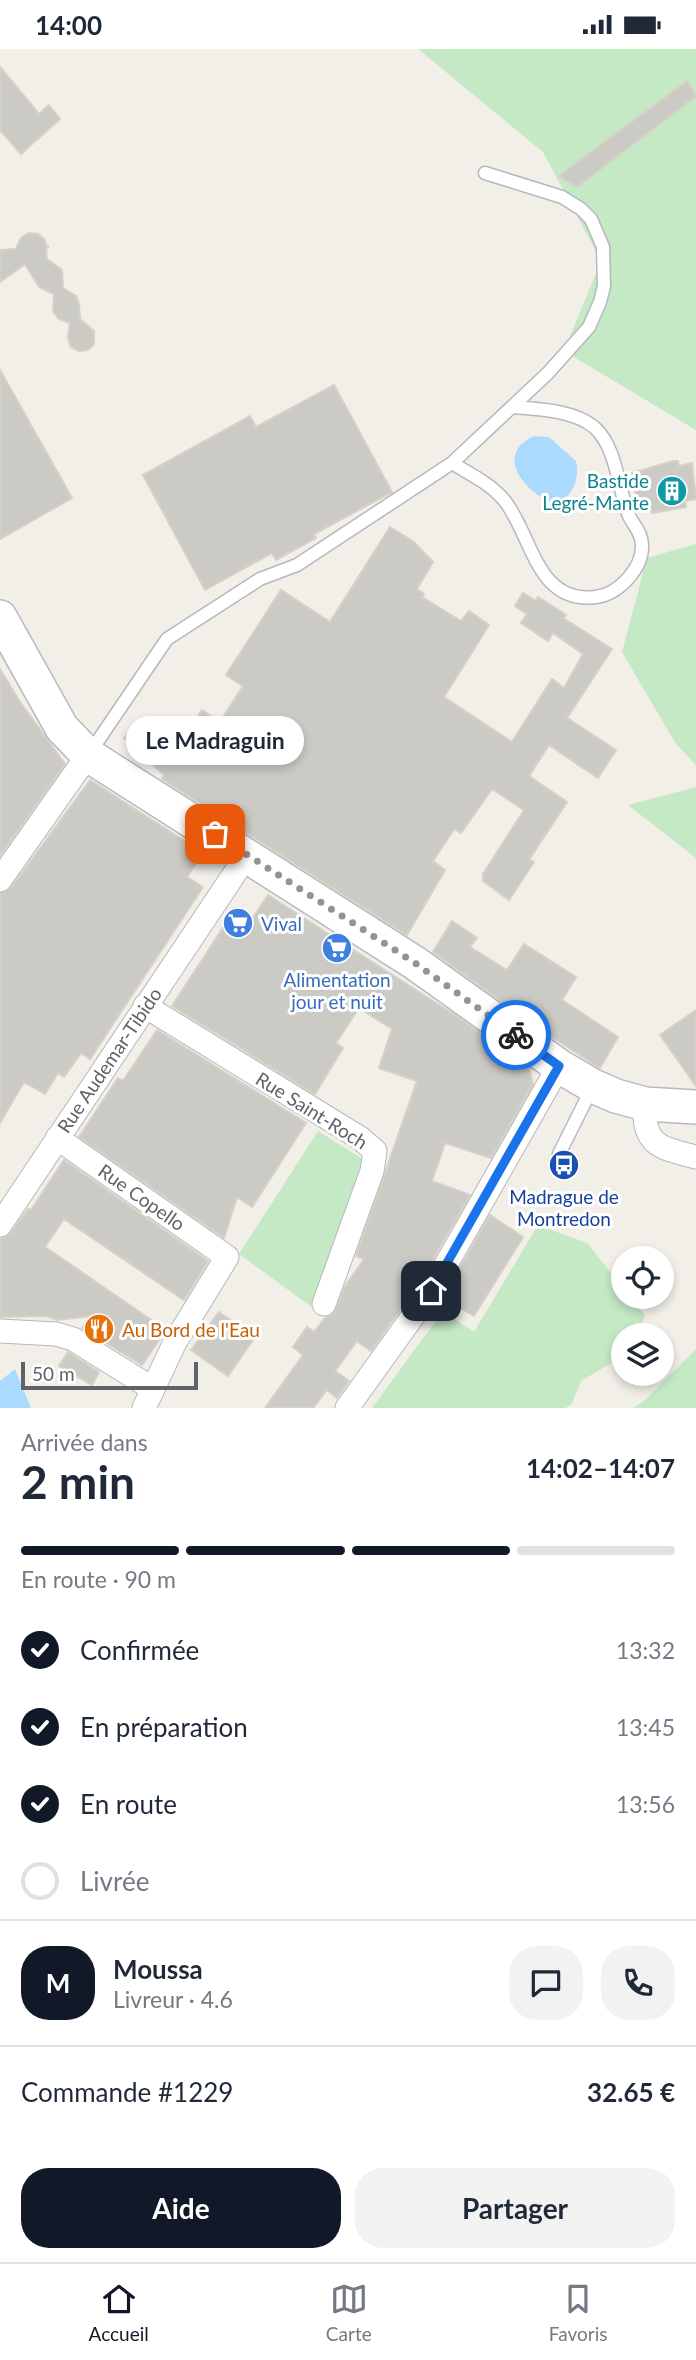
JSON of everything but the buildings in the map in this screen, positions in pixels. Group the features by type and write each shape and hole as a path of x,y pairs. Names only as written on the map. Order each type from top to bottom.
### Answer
{"street":[{"path":"0,617 62,728 89,755 415,963 559,1066 593,1086 645,1104 696,1107"},
{"path":"0,880 89,755"},
{"name":"Rue Audemar-Tibido","path":"0,1225 247,855"},
{"name":"Rue Saint-Roch","path":"145,1006 360,1137 375,1151 374,1164 324,1304"},
{"path":"347,1408 431,1291 559,1066"},
{"path":"645,1104 644,1129 651,1139 666,1148 696,1157"},
{"name":"Rue Copello","path":"57,1138 226,1257 175,1342 149,1398"},
{"path":"0,1331 56,1334 73,1339 149,1398"}],"lane":[{"path":"89,755 167,639 260,579 297,565 452,463 548,373 589,327 604,286 603,247 592,219 562,197 485,173"},
{"path":"452,463 494,489 503,499 517,521 538,568 555,586 575,596 596,597 608,594 625,582 641,555 642,544 603,437 590,424 566,414 512,407"},
{"path":"559,1154 593,1086"}],"green space":[{"path":"418,49 696,49 696,430 564,351 601,261 543,152"},
{"path":"696,544 696,765 676,744 622,652 647,558"},
{"path":"696,787 696,858 628,805"},
{"path":"318,1131 367,1162 313,1308 239,1254"},
{"path":"538,1225 587,1243 611,1273 611,1309 640,1309 645,1315 642,1323 611,1323 611,1363 581,1381 571,1405 565,1408 372,1408 443,1311 474,1332"},
{"path":"696,1349 696,1408 633,1408 659,1386 674,1386 674,1371"}],"water":[{"path":"534,436 549,437 576,461 574,486 570,493 558,501 550,502 542,498 519,476 515,458 517,450"},
{"path":"15,1369 31,1408 0,1408 0,1381"}],"way so far":[{"path":"215,834 415,963 516,1035"}],"place":[{"name":"Bastide Legré-Mante","path":"672,491"},
{"name":"Le Madraguin","path":"215,834"},
{"name":"Vival","path":"238,923"},
{"name":"Alimentation jour et nuit","path":"337,948"},
{"name":"Madrague de Montredon","path":"564,1165"},
{"name":"Au Bord de l'Eau","path":"99,1329"}],"route":[{"path":"431,1291 559,1066 516,1035"}]}
